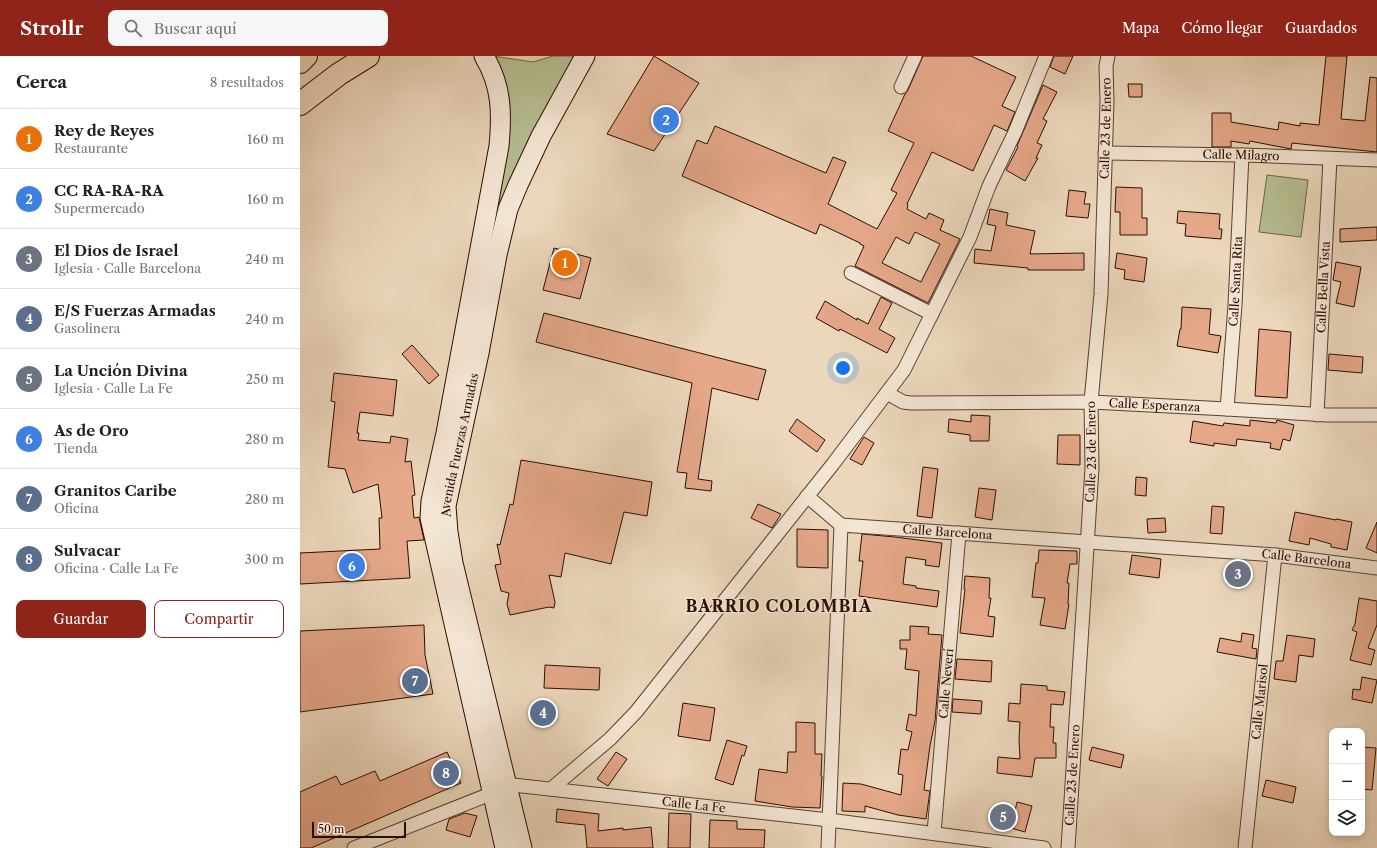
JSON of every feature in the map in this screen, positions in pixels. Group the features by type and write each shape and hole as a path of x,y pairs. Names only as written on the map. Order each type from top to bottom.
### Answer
{"highway":[{"path":"300,62 306,56"},
{"path":"300,104 346,56"},
{"path":"300,104 339,74 368,56"}],"street":[{"name":"Avenida Fuerzas Armadas","path":"484,56 495,77 499,98 501,119 499,146 446,433 431,502 430,518 500,790 522,848"},
{"name":"Avenida Fuerzas Armadas","path":"505,848 500,790 453,563 446,506 479,353 497,255 508,209 541,136 585,56"},
{"path":"901,87 915,56"},
{"path":"551,789 610,739 636,712 807,496 904,370 970,237 989,186 1015,132 1046,56"},
{"name":"Calle 23 de Enero","path":"1068,848 1092,468 1091,402 1101,294 1107,101 1106,66 1108,56"},
{"name":"Calle Milagro","path":"1105,153 1242,155 1377,160"},
{"name":"Calle Santa Rita","path":"1227,409 1242,155"},
{"name":"Calle Bella Vista","path":"1317,415 1330,159"},
{"path":"851,273 932,314"},
{"name":"Calle Esperanza","path":"887,393 903,402 911,403 1091,402 1317,415 1377,415"},
{"path":"807,496 841,524 828,848"},
{"name":"Calle Barcelona","path":"841,524 1275,555 1377,568"},
{"name":"Calle Neverí","path":"934,834 959,533"},
{"name":"Calle Marisol","path":"1246,848 1275,555"},
{"name":"Calle La Fe","path":"354,848 513,784 830,820 1044,848"}],"green space":[{"path":"493,56 533,62 553,56 578,56 498,230 493,229"},
{"path":"1267,175 1308,180 1301,237 1259,232"}],"building":[{"path":"654,56 699,83 654,151 607,134"},
{"path":"923,56 971,56 1016,77 1002,106 1015,112 1008,129 1007,131 994,125 973,171 932,152 907,204 907,209 926,219 929,213 944,220 940,230 960,239 928,303 855,266 864,246 860,243 820,224 816,234 682,176 697,140 707,144 715,126 826,173 833,157 846,162 828,204 877,229 897,193 891,190 914,143 888,131","holes":["915,232 940,244 921,282 882,263 896,237 909,244"]},
{"path":"1054,56 1073,56 1065,74 1050,67"},
{"path":"1326,56 1347,56 1341,119 1365,121 1370,77 1377,78 1377,152 1292,143 1291,149 1250,141 1249,144 1231,141 1231,147 1212,147 1212,113 1231,113 1231,122 1278,130 1279,122 1300,126 1300,123 1319,125"},
{"path":"1128,84 1142,84 1142,97 1129,97"},
{"path":"1043,85 1057,92 1043,119 1047,121 1037,143 1042,145 1036,158 1038,158 1025,181 1006,170 1018,147 1017,146"},
{"path":"1116,187 1142,188 1142,218 1147,218 1147,235 1120,235 1120,212 1115,212"},
{"path":"1069,190 1086,192 1084,204 1090,204 1088,218 1066,216"},
{"path":"990,209 1008,213 1006,225 1035,231 1030,254 1084,253 1084,270 1028,270 1028,268 974,263 975,249 991,251 996,226 987,224"},
{"path":"1178,211 1220,214 1219,229 1222,229 1221,239 1185,236 1186,224 1177,223"},
{"path":"1377,227 1377,240 1340,242 1340,229"},
{"path":"554,248 591,258 580,299 543,290"},
{"path":"1117,253 1147,258 1144,282 1124,279 1125,270 1115,268"},
{"path":"1336,262 1361,267 1354,307 1336,303 1341,282 1333,280"},
{"path":"881,297 892,303 879,329 895,338 887,353 840,329 839,331 816,318 825,301 857,320 857,318 868,324"},
{"path":"1182,307 1211,309 1209,334 1221,336 1218,353 1177,346 1181,329"},
{"path":"544,313 766,370 758,400 712,388 698,479 712,481 711,491 685,488 687,473 677,472 692,383 536,342"},
{"path":"1259,329 1291,332 1287,398 1255,396"},
{"path":"412,345 439,375 429,384 402,354"},
{"path":"1329,354 1363,357 1362,373 1328,370"},
{"path":"334,373 397,380 393,416 360,412 357,433 359,433 358,440 390,443 391,436 408,439 405,462 411,461 415,495 412,496 414,518 419,517 424,540 407,541 410,578 300,584 300,553 380,549 379,518 382,518 378,484 353,493 345,469 328,467 335,402 331,401"},
{"path":"971,415 990,416 989,441 970,441 970,435 948,432 949,419 971,422"},
{"path":"797,419 825,440 817,452 789,431"},
{"path":"1250,420 1276,423 1277,420 1294,425 1290,441 1283,439 1280,450 1270,448 1271,443 1237,439 1236,446 1214,443 1214,446 1190,442 1193,421 1223,426 1224,423 1250,426"},
{"path":"1058,435 1080,435 1080,465 1057,464"},
{"path":"864,437 874,443 862,465 850,459"},
{"path":"521,460 652,482 647,516 624,512 611,564 565,553 561,577 549,575 555,602 554,608 549,607 510,615 507,604 509,593 501,591 495,565 501,564 497,544 500,545 510,504 513,505"},
{"path":"923,467 938,469 932,518 917,516"},
{"path":"1136,477 1147,478 1146,496 1135,495"},
{"path":"979,488 996,490 992,520 975,517"},
{"path":"758,504 781,514 772,528 751,518"},
{"path":"1212,506 1224,507 1222,534 1210,533"},
{"path":"1295,512 1352,522 1347,550 1331,547 1331,544 1310,538 1309,545 1289,541"},
{"path":"1165,518 1166,532 1148,533 1147,519"},
{"path":"1377,522 1377,553 1366,548"},
{"path":"797,529 828,530 828,568 797,567"},
{"path":"862,534 942,543 939,567 925,565 926,560 906,557 903,584 916,586 916,588 939,591 937,607 859,596 863,561 859,561"},
{"path":"1039,550 1077,551 1077,564 1070,564 1067,583 1069,583 1069,604 1065,629 1040,625 1045,598 1032,597"},
{"path":"1132,555 1161,559 1159,578 1129,574"},
{"path":"965,576 990,578 989,598 991,598 988,616 995,617 993,637 960,633"},
{"path":"1359,598 1377,601 1377,625 1368,648 1375,650 1371,665 1350,660 1357,632 1352,630 1355,624"},
{"path":"424,625 425,655 433,694 300,712 300,631"},
{"path":"910,626 929,627 928,634 942,635 935,721 924,790 930,791 926,819 898,815 865,806 865,812 842,811 843,783 861,784 901,795 903,775 898,774 901,749 908,750 912,732 906,730 909,714 916,716 919,671 905,669 907,649 900,649 900,640 910,640"},
{"path":"1242,633 1254,635 1252,648 1257,649 1256,659 1217,652 1220,638 1241,642"},
{"path":"1287,635 1315,639 1313,657 1299,655 1296,682 1274,679 1276,661 1283,661"},
{"path":"957,659 992,661 991,682 955,679"},
{"path":"545,665 600,668 599,690 544,688"},
{"path":"1362,677 1377,680 1372,703 1352,699 1353,689 1360,690"},
{"path":"1021,684 1047,686 1047,690 1065,692 1063,705 1051,704 1050,727 1054,727 1053,743 1056,743 1056,758 1035,758 1032,777 997,773 998,757 1020,759 1020,722 1008,721 1009,703 1020,704"},
{"path":"953,699 982,701 981,714 952,712"},
{"path":"683,703 715,708 710,741 678,736"},
{"path":"796,722 815,723 815,754 822,754 820,808 792,807 755,801 759,769 787,773 788,752 796,752"},
{"path":"727,740 747,746 744,756 742,755 733,785 715,779"},
{"path":"1092,747 1124,755 1121,768 1089,760"},
{"path":"1365,747 1376,748 1372,790 1365,789"},
{"path":"447,752 461,783 311,848 300,848 300,792 336,776 341,785 375,771 380,781"},
{"path":"616,752 627,759 608,786 597,779"},
{"path":"1266,780 1296,787 1293,803 1262,796"},
{"path":"1017,802 1032,806 1025,832 1011,828"},
{"path":"557,809 599,814 598,831 651,827 653,848 587,848 585,825 556,822"},
{"path":"465,813 477,816 470,837 446,830 449,819"},
{"path":"669,813 691,814 690,848 668,848"},
{"path":"710,820 737,821 737,829 765,830 764,848 709,848"}],"place":[{"name":"CC RA-RA-RA","path":"666,120"},
{"name":"Rey de Reyes","path":"565,263"},
{"name":"As de Oro","path":"352,566"},
{"name":"El Dios de Israel","path":"1238,574"},
{"name":"Granitos Caribe","path":"415,681"},
{"name":"E/S Fuerzas Armadas","path":"543,713"},
{"name":"Sulvacar","path":"446,773"},
{"name":"La Unción Divina","path":"1003,817"}],"district":[{"name":"BARRIO COLOMBIA","path":"779,606"}]}
